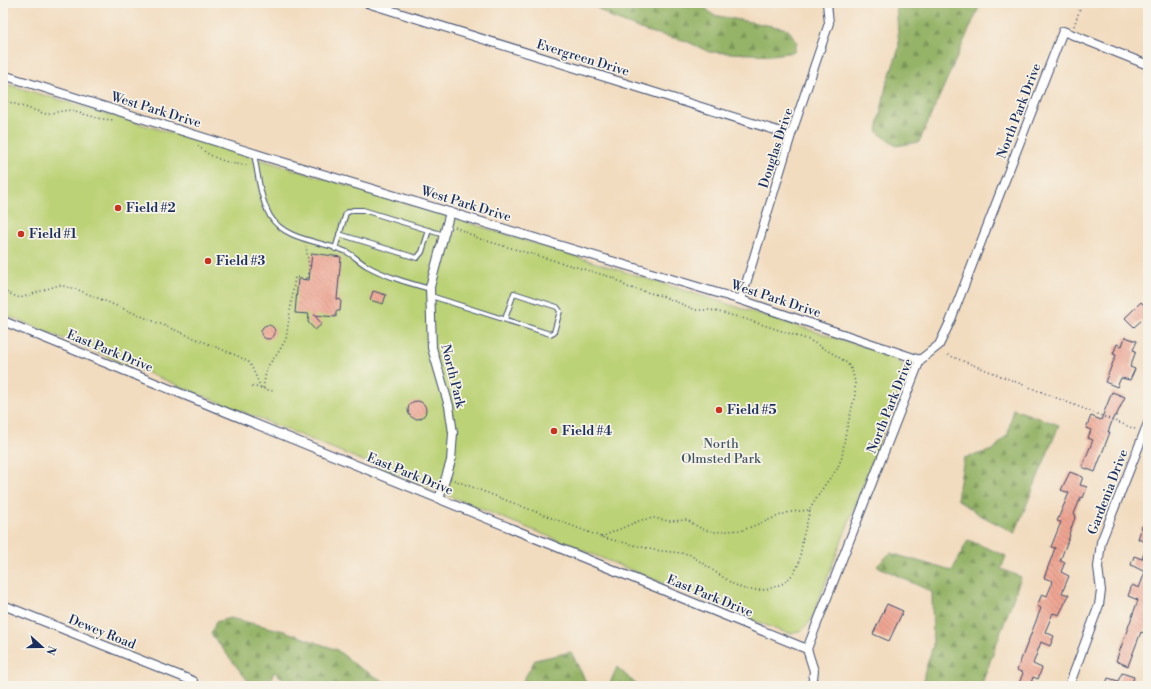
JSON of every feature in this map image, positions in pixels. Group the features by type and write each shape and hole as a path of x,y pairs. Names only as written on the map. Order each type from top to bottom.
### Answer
{"street":[{"name":"Evergreen Drive","path":"367,3 791,135"},
{"name":"Douglas Drive","path":"741,300 791,135 829,23 827,3"},
{"name":"North Park Drive","path":"807,649 920,360 939,345 950,322 1063,31 1148,65"},
{"name":"West Park Drive","path":"3,75 254,153 741,300 920,360"},
{"name":"North Park","path":"439,499 451,461 453,433 449,406 432,348 430,293 450,212"},
{"name":"East Park Drive","path":"3,321 807,649"},
{"name":"Gardenia Drive","path":"1069,686 1100,605 1101,591 1098,567 1103,537 1148,423"},
{"name":"Dewey Road","path":"3,605 193,681"},
{"path":"807,649 814,671 812,686"}],"lane":[{"path":"254,153 265,204 271,217 278,226 305,238 346,252 366,266 386,276 430,293 505,319 550,334 554,332 560,311 557,307 514,294 505,319"},
{"path":"335,249 346,213 353,210 363,210 444,235"},
{"path":"339,234 417,258 422,252 429,230"}],"path":[{"path":"1072,30 1082,3"},
{"path":"3,100 46,114 68,110 102,119 120,119"},
{"path":"195,143 208,155 237,165 250,165"},
{"path":"453,479 601,537 654,550 689,554 733,584 748,590 766,590 784,583 794,573 799,564 803,537 810,510 824,486 837,470 842,457 848,422 855,395 855,382 852,370 837,356 809,340 742,318 711,310 696,310 662,296 627,287 614,278 480,239 455,227"},
{"path":"262,388 267,367 278,353 286,339 295,277 308,279 309,267 305,238"},
{"path":"3,291 20,298 60,285 76,289 240,357 250,363 262,388"},
{"path":"948,355 1135,429"},
{"path":"252,386 273,391"},
{"path":"601,537 641,520 654,518 669,521 687,520 702,529 714,532 743,530 789,512 810,510"}],"green space":[{"path":"590,3 700,3 713,15 788,29 797,42 794,52 772,55 709,52 686,41 646,31 612,18"},
{"path":"896,3 981,3 919,142 896,146 877,131 886,86 899,48"},
{"name":"North Olmsted Park","path":"3,83 383,196 896,358 903,366 903,380 809,623 798,632 789,633 778,630 3,314"},
{"path":"1013,409 1059,425 1015,533 978,514 957,499 964,458 993,450 1008,434"},
{"path":"968,540 1006,556 1001,569 1021,577 981,686 924,686 924,674 933,646 932,592 877,566 890,553 952,571"},
{"path":"230,618 284,631 337,650 358,667 392,686 293,686 274,672 268,686 252,686 211,634 216,622"},
{"path":"571,652 588,686 520,686 535,660"},
{"path":"617,667 638,686 609,686"}],"building":[{"path":"312,253 341,257 337,299 341,300 340,311 336,311 336,317 314,315 322,324 315,330 308,322 309,314 295,313 298,279 309,280"},
{"path":"373,291 386,295 383,304 370,300"},
{"path":"1141,302 1148,309 1148,327 1142,320 1134,327 1125,318"},
{"path":"265,325 271,325 275,329 275,335 271,339 265,339 261,335 261,329"},
{"path":"1125,337 1137,341 1133,350 1136,351 1130,367 1135,369 1130,380 1121,378 1117,387 1105,382 1116,355 1113,354 1117,344 1122,346"},
{"path":"1112,392 1125,397 1116,416 1114,416 1108,432 1110,432 1095,472 1082,467 1093,440 1088,438 1091,430 1086,428 1091,416 1101,420"},
{"path":"413,401 421,401 426,406 424,417 421,419 413,419 408,414 408,406"},
{"path":"1070,472 1083,477 1080,485 1087,487 1074,514 1076,515 1060,561 1065,562 1061,572 1069,576 1062,593 1069,595 1059,615 1053,613 1045,632 1054,636 1050,646 1041,642 1033,664 1042,668 1038,679 1033,677 1030,686 1018,686 1023,673 1017,670 1041,608 1037,606 1042,594 1047,596 1053,581 1044,578 1055,548 1051,547 1061,522 1057,521 1069,493 1061,490"},
{"path":"1142,526 1148,529 1148,543 1138,539"},
{"path":"1147,544 1148,623 1144,633 1141,632 1128,666 1116,661 1138,600 1128,596 1132,585 1139,588 1145,572 1131,565 1134,556 1142,559"},
{"path":"887,604 903,611 889,641 873,634"},
{"path":"1122,673 1134,677 1131,686 1105,686 1108,678 1118,681"}],"place":[{"name":"Field #2","path":"118,208"},
{"name":"Field #1","path":"21,234"},
{"name":"Field #3","path":"208,261"},
{"name":"Field #5","path":"719,410"},
{"name":"Field #4","path":"554,431"}]}
